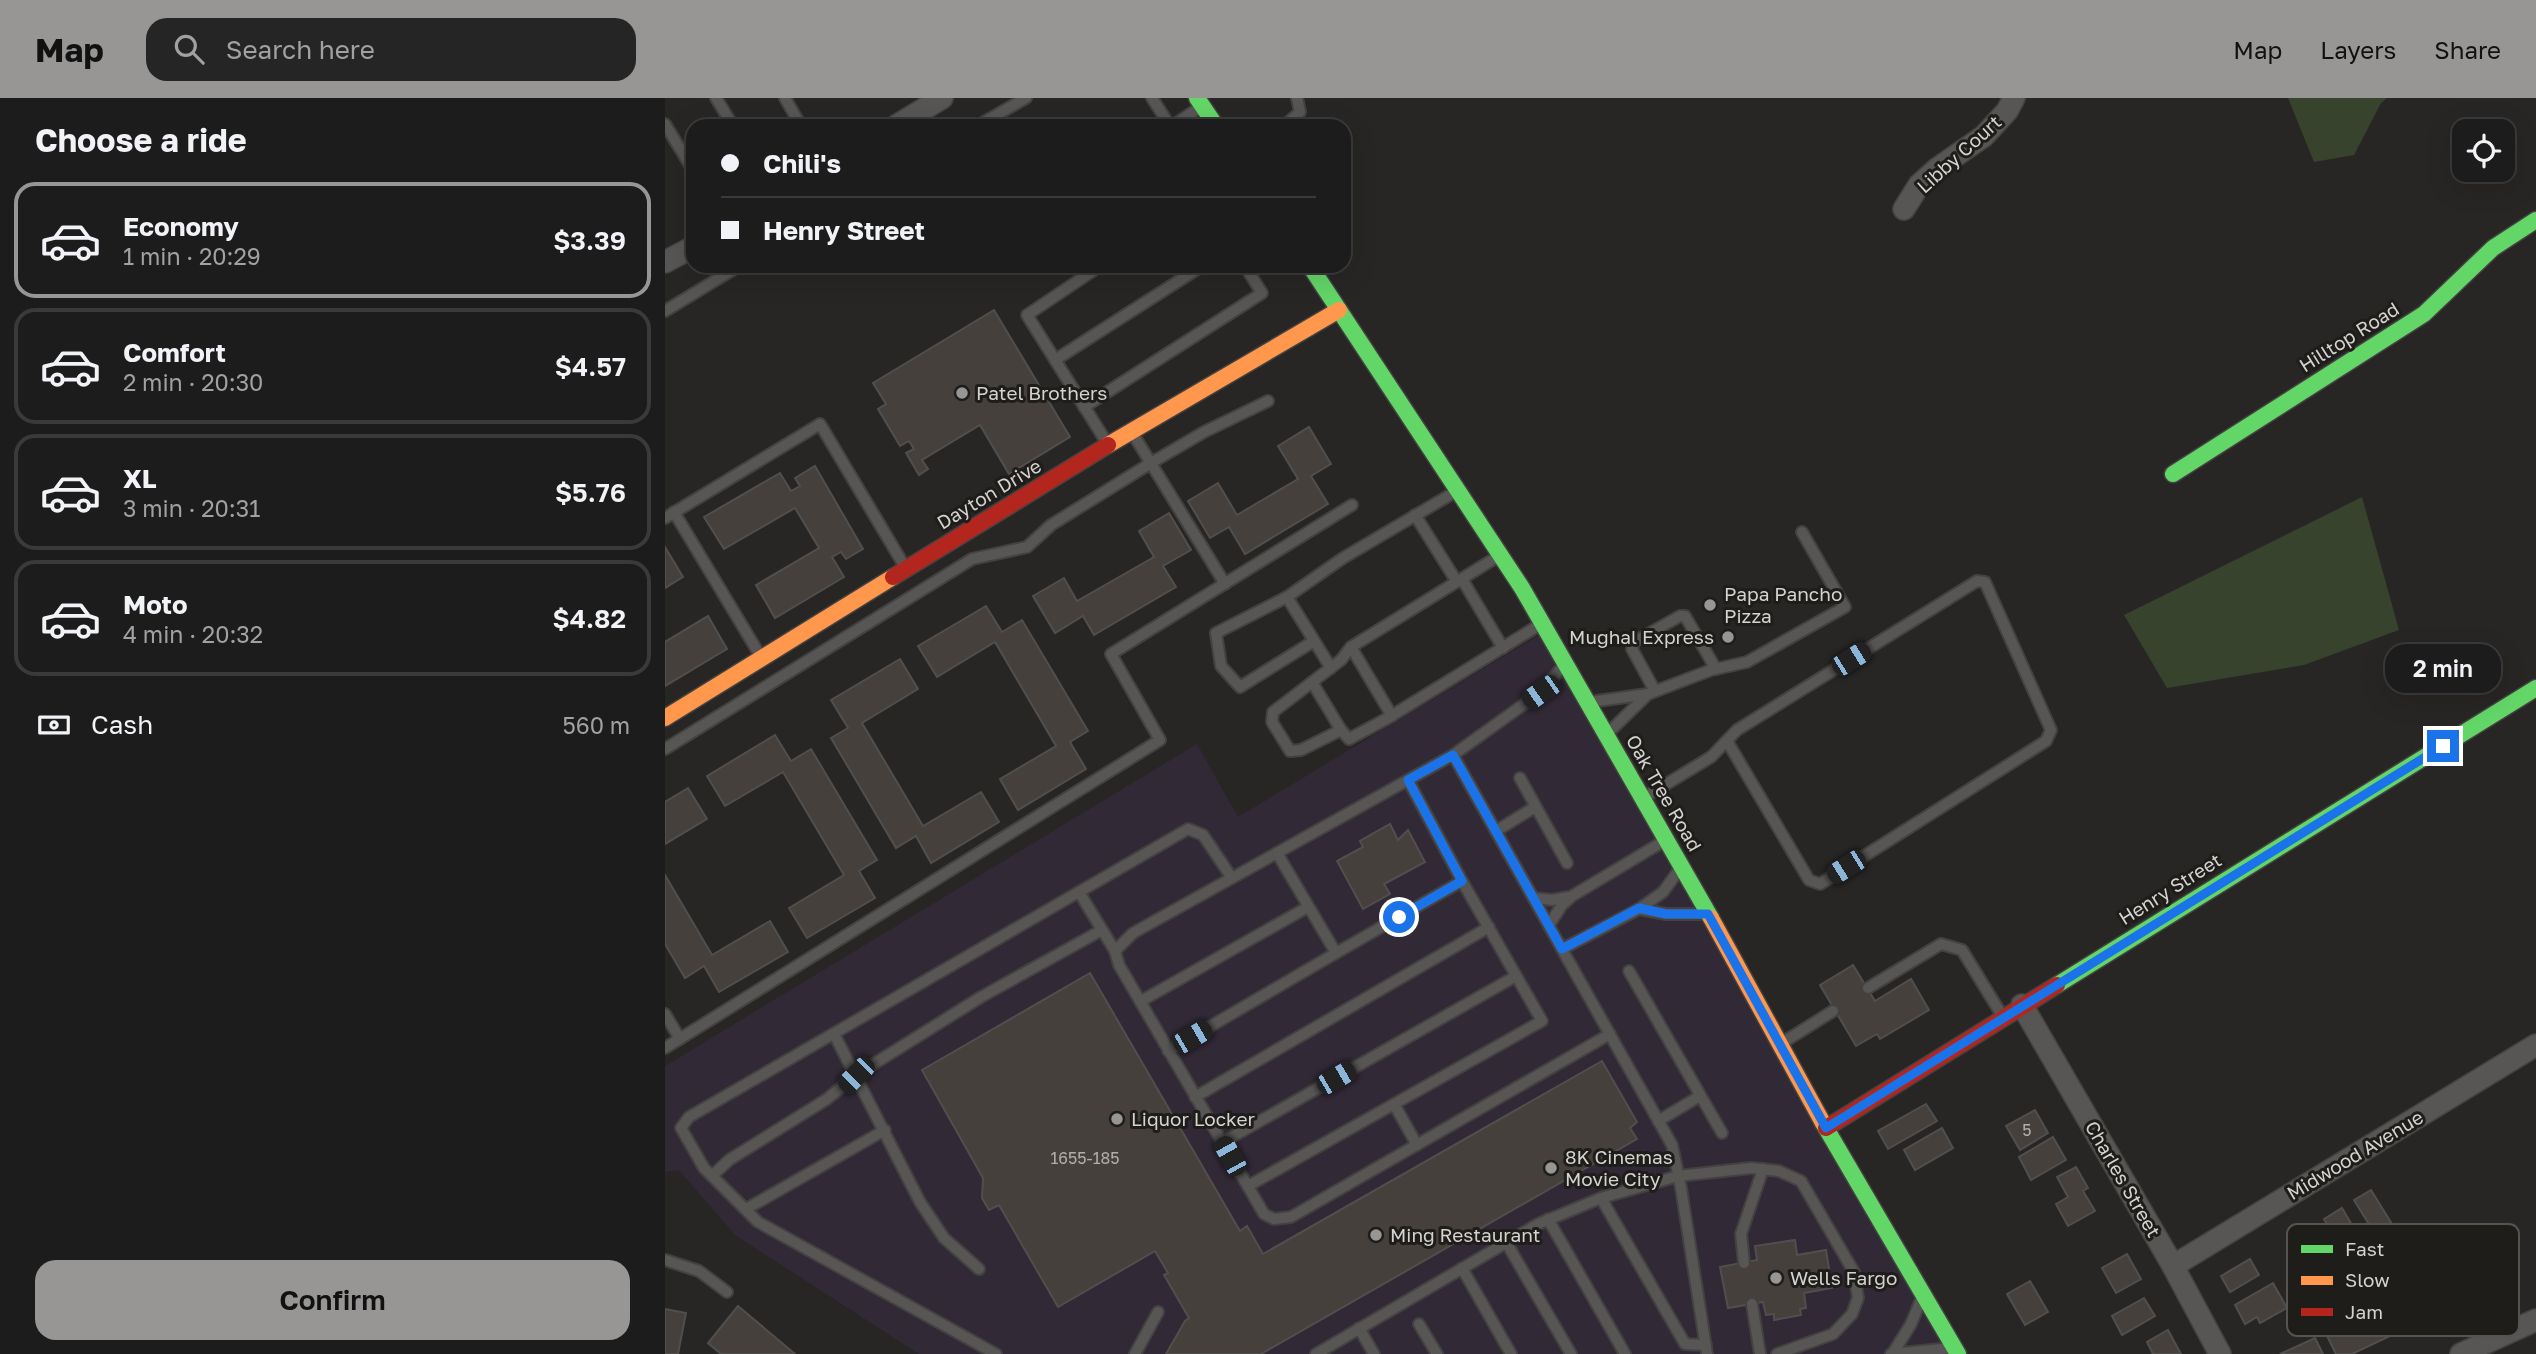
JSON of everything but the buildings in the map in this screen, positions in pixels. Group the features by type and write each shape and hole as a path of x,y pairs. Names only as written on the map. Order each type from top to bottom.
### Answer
{"street":[{"path":"908,119 942,98"},
{"name":"Libby Court","path":"1904,209 1919,185 1938,168 1984,136 2007,111 2014,98"},
{"path":"1204,101 1213,119"},
{"name":"Hilltop Road","path":"2173,474 2424,314 2493,248 2536,220"},
{"path":"665,262 686,251"},
{"name":"Oak Tree Road","path":"1315,273 1500,555 1542,624 1667,839 1826,1128 1957,1351"},
{"name":"Dayton Drive","path":"665,718 1108,445 1339,310"},
{"name":"Henry Street","path":"1826,1128 2536,688"},
{"name":"Charles Street","path":"2022,1005 2173,1266 2220,1354"},
{"name":"Midwood Avenue","path":"2173,1266 2536,1045"},
{"path":"2519,1328 2536,1320"},
{"path":"2461,1354 2501,1336"}],"lane":[{"path":"716,98 729,119"},
{"path":"785,98 797,119"},
{"path":"989,119 1026,98"},
{"path":"1152,98 1166,119"},
{"path":"1292,119 1300,112 1297,98"},
{"path":"1180,119 1204,101"},
{"path":"665,124 686,158"},
{"path":"665,311 727,273"},
{"path":"1090,273 1027,315 1108,445"},
{"path":"1055,360 1191,273"},
{"path":"1084,407 1262,293 1249,273"},
{"path":"665,749 972,559 1027,547 1051,524 1151,463 1204,432 1268,401"},
{"path":"761,657 669,515 820,424 906,568"},
{"path":"1132,431 1225,584"},
{"path":"1314,641 1240,687 1221,666 1216,633 1287,597 1343,558 1458,491"},
{"path":"665,1048 1160,740 1111,653 1352,505"},
{"path":"1415,516 1503,648"},
{"path":"1587,702 1651,693 1716,669 1747,662 1845,607 1802,532"},
{"path":"1341,730 1301,750 1290,751 1272,722 1273,712 1331,668 1351,647 1500,555"},
{"path":"1643,799 1711,757 1737,730 1977,581 1985,582 2051,730 2046,741 1820,884 1809,880 1727,741"},
{"path":"1287,597 1331,668"},
{"path":"1651,693 1632,649 1634,642 1681,615 1685,615 1716,669"},
{"path":"1312,682 1349,739 1392,716 1542,624"},
{"path":"1351,647 1392,716"},
{"path":"1115,951 1133,933 1453,755 1541,692 1565,663"},
{"path":"1606,735 1651,693"},
{"path":"1453,755 1672,1145 1706,1350 1685,1344 1601,1198"},
{"path":"1520,778 1566,863"},
{"path":"1248,1186 1542,1021 1408,780"},
{"path":"1496,831 1535,807"},
{"path":"996,1354 758,1222 704,1168 681,1128 689,1117 1188,829 1203,835 1232,878"},
{"path":"1549,925 1562,905 1572,896 1667,839"},
{"path":"1277,853 1336,953"},
{"path":"1562,949 1639,908 1663,892 1682,866"},
{"path":"1168,1051 1462,881"},
{"path":"1079,892 1264,1214 1274,1219 1291,1217 1610,1034"},
{"path":"1534,898 1552,900 1572,896"},
{"path":"1140,1001 1308,907"},
{"path":"1639,908 1666,914 1708,914"},
{"path":"1195,1097 1489,928"},
{"path":"712,1176 729,1160 827,1099 856,1075 981,997 1103,930"},
{"path":"1868,988 1941,944 1962,950 2003,1017"},
{"path":"1629,971 1722,1133"},
{"path":"1223,1142 1516,976"},
{"path":"1780,1044 1833,1011"},
{"path":"665,1014 680,1039"},
{"path":"834,1034 920,1202 944,1238 979,1269"},
{"path":"1658,1121 1700,1096"},
{"path":"1394,1104 1417,1145"},
{"path":"746,1209 885,1130"},
{"path":"1315,1354 1548,1219 1601,1198 1678,1176 1751,1168 1779,1171 1801,1181 1854,1272 1858,1298 1852,1314 1833,1334 1777,1354"},
{"path":"1744,1262 1741,1234 1762,1169"},
{"path":"1548,1219 1625,1354"},
{"path":"1506,1242 1571,1354"},
{"path":"665,1260 699,1271 727,1292"},
{"path":"1462,1268 1511,1354"},
{"path":"1892,1354 1911,1324 1923,1294"},
{"path":"1752,1304 1760,1354"},
{"path":"1135,1354 1158,1312"},
{"path":"1419,1324 1437,1354"},
{"path":"1359,1328 1374,1354"},
{"path":"1892,1354 1957,1351"}],"shaded area":[{"path":"1546,631 1958,1354 919,1354 735,1235 679,1170 665,1172 665,1066 1197,744 1238,817"}],"green space":[{"path":"2288,98 2387,98 2381,103 2354,155 2314,162"},
{"path":"2362,497 2399,630 2304,665 2167,688 2124,615"}],"traffic: fast":[{"path":"1197,98 1211,119"},
{"path":"2173,474 2424,314 2493,248 2536,220"},
{"path":"1315,273 1522,588 1711,918"},
{"path":"2057,985 2536,688"},
{"path":"1823,1123 1958,1354"}],"traffic: slow":[{"path":"1108,445 1339,310"},
{"path":"665,718 893,577"},
{"path":"1711,918 1823,1123"}],"traffic: jam":[{"path":"893,577 1108,445"},
{"path":"1826,1128 2057,985"}],"place":[{"name":"Patel Brothers","path":"962,393"},
{"name":"Papa Pancho Pizza","path":"1710,605"},
{"name":"Mughal Express","path":"1728,637"},
{"name":"Liquor Locker","path":"1117,1119"},
{"name":"8K Cinemas Movie City","path":"1551,1168"},
{"name":"Ming Restaurant","path":"1376,1235"},
{"name":"Wells Fargo","path":"1776,1278"}],"route":[{"path":"1399,917 1462,881 1408,780 1453,755 1562,949 1639,908 1666,914 1708,914 1826,1128 2443,746"}]}
